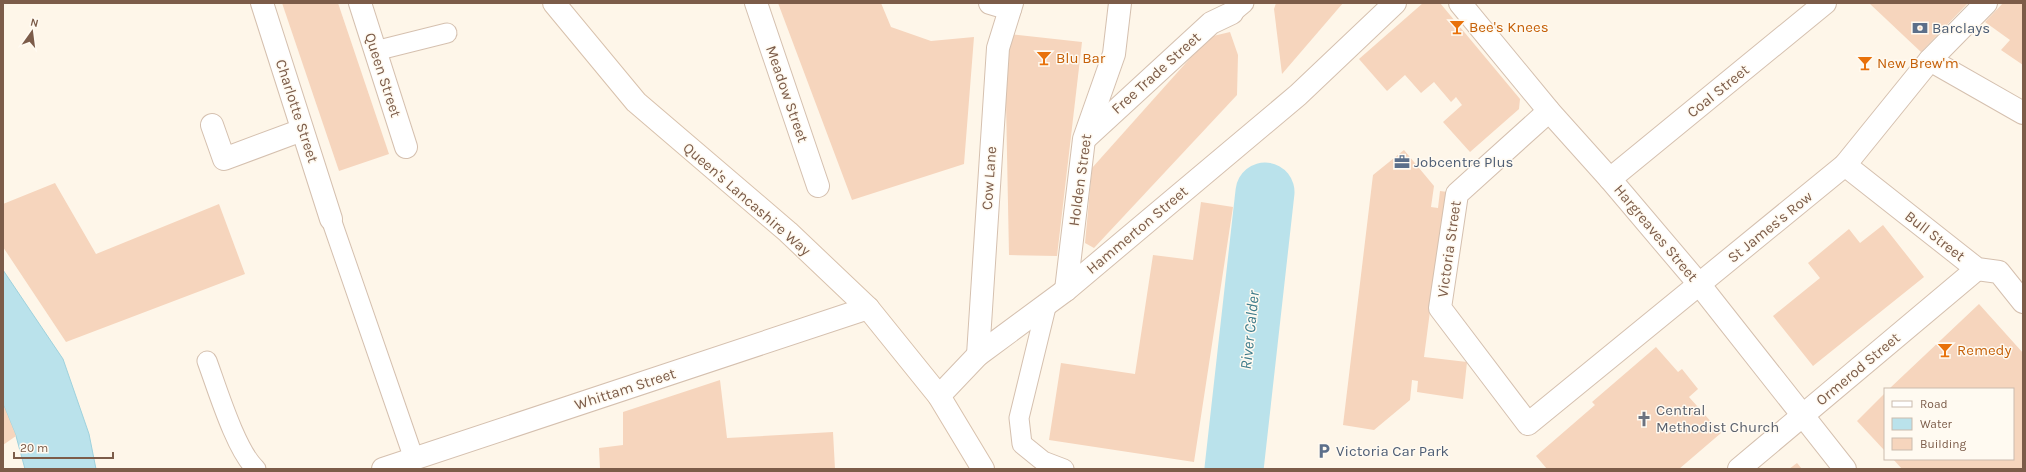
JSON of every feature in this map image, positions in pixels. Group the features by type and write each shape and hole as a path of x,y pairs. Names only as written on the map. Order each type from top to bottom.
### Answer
{"street":[{"name":"Charlotte Street","path":"262,3 331,219"},
{"name":"Queen Street","path":"360,3 406,147"},
{"name":"Queen's Lancashire Way","path":"554,3 636,102 788,232 868,308 939,396"},
{"name":"Meadow Street","path":"756,3 818,186"},
{"path":"990,3 1011,6"},
{"name":"Holden Street","path":"1066,290 1084,139 1114,54 1120,3"},
{"name":"Hammerton Street","path":"939,396 978,355 1066,290 1298,95 1395,3"},
{"name":"Hargreaves Street","path":"1460,3 1549,111 1610,179 1699,284 1845,469"},
{"name":"Coal Street","path":"1610,179 1826,3"},
{"name":"St James's Row","path":"1528,424 1845,165 1930,60 1986,3"},
{"name":"Cow Lane","path":"978,355 998,48 1011,6"},
{"name":"Free Trade Street","path":"1084,139 1211,23 1238,8"},
{"path":"1930,60 2023,113"},
{"name":"Victoria Street","path":"1528,424 1440,308 1457,194 1549,111"},
{"path":"212,124 224,159 302,130"},
{"name":"Bull Street","path":"1845,165 1977,269 1998,272 2023,302"},
{"name":"Ormerod Street","path":"1739,469 1977,269"},
{"name":"Whittam Street","path":"383,469 868,308"},
{"path":"939,396 983,469"}],"lane":[{"path":"375,51 448,33"},
{"path":"331,219 414,459"},
{"path":"1048,303 1019,418 1022,444 1043,461 1064,469"},
{"path":"206,361 238,444 249,463 256,469"}],"water":[{"path":"3,270 63,359 89,434 96,469 25,469 16,436 3,404"}],"building":[{"path":"282,3 338,3 389,154 339,171"},
{"path":"778,3 881,3 891,27 931,41 974,37 964,164 852,200"},
{"path":"1276,3 1343,3 1282,74 1274,9"},
{"path":"1423,3 1440,3 1520,99 1519,109 1470,152 1443,122 1462,105 1456,97 1451,102 1434,82 1421,93 1405,75 1387,91 1359,59"},
{"name":"Barclays","path":"1869,3 1968,3 1921,52"},
{"path":"2003,3 2023,3 2023,65 2001,50 2010,40 1985,22"},
{"path":"1230,32 1238,55 1237,95 1094,248 1085,243 1092,168 1209,37"},
{"path":"1010,34 1082,42 1057,256 1009,255 1005,52"},
{"path":"1404,150 1434,186 1431,207 1438,208 1440,191 1455,193 1450,229 1441,228 1424,357 1467,362 1463,399 1417,392 1418,381 1412,380 1410,400 1374,430 1343,425 1373,175"},
{"path":"55,183 96,254 219,204 245,274 66,342 3,247 3,204"},
{"path":"1201,202 1233,207 1194,462 1049,440 1061,363 1135,374 1153,255 1193,260"},
{"path":"1883,225 1924,277 1813,366 1773,316 1820,278 1808,263 1849,229 1860,243"},
{"path":"1979,304 2023,353 2023,469 1902,469 1894,460 2014,460 2014,388 1890,388"},
{"name":"Central Methodist Church","path":"1656,347 1678,372 1682,369 1698,389 1689,397 1721,433 1679,469 1547,469 1536,456 1595,405 1592,402"},
{"path":"720,380 727,438 833,432 835,469 600,469 599,448 623,445 623,412"},
{"path":"1884,394 1884,450 1857,421"},
{"path":"3,404 16,436 3,445"},
{"path":"1797,463 1802,469 1789,469"}],"waterway":[{"name":"River Calder","path":"1234,469 1265,192"}],"place":[{"name":"Bee's Knees","path":"1457,27"},
{"name":"Barclays","path":"1920,28"},
{"name":"Blu Bar","path":"1044,58"},
{"name":"New Brew'm","path":"1865,63"},
{"name":"Jobcentre Plus","path":"1402,162"},
{"name":"Remedy","path":"1945,350"},
{"name":"Central Methodist Church","path":"1644,419"},
{"name":"Victoria Car Park","path":"1324,451"}]}
